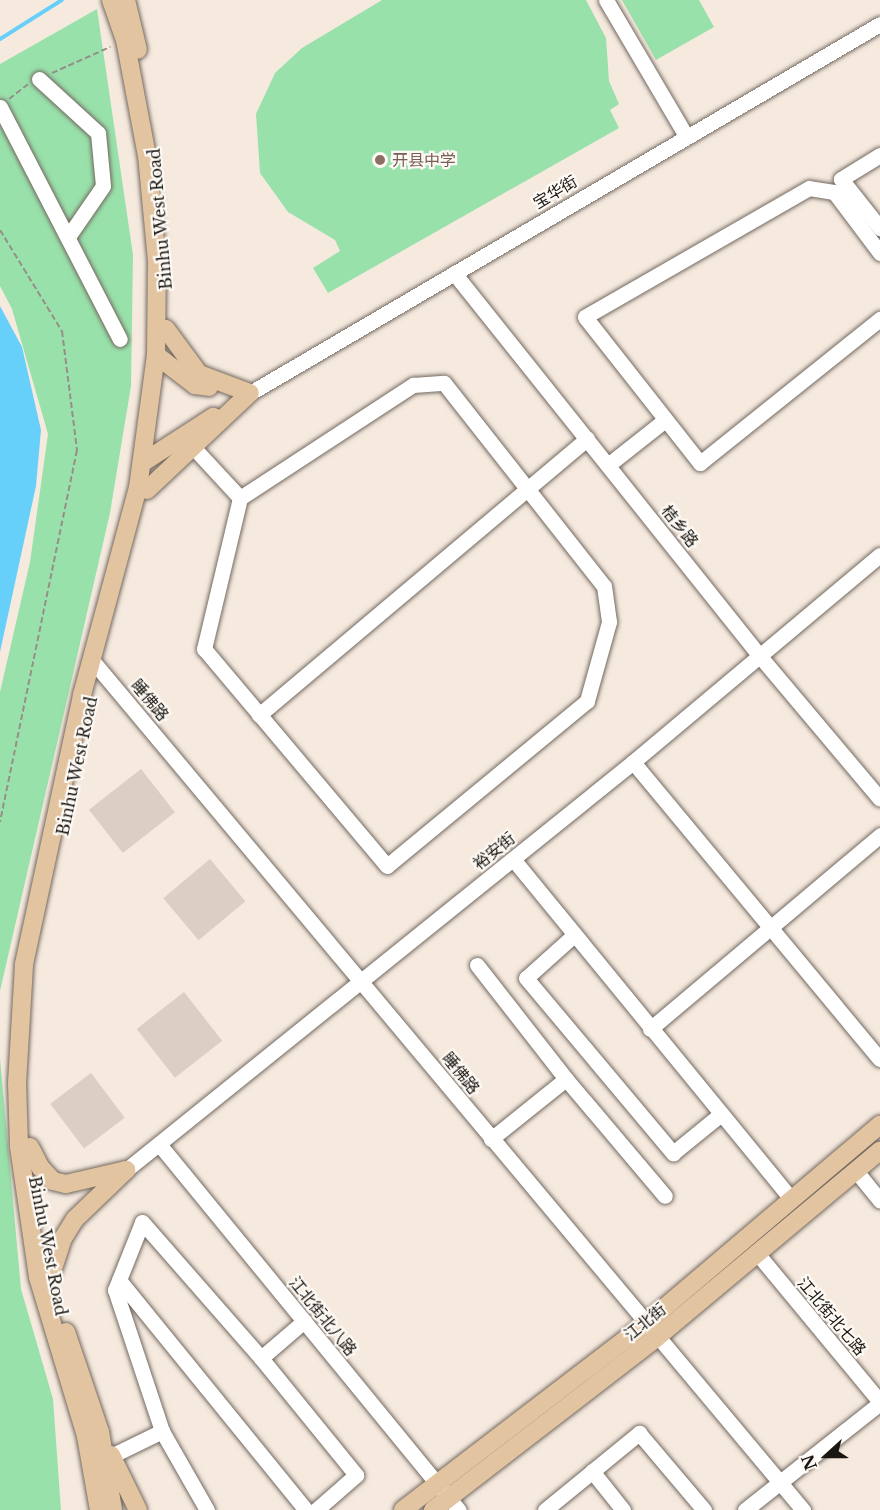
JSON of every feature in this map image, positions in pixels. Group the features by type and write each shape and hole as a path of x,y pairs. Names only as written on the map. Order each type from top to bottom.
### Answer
{"main road":[{"path":"111,0 126,28"},
{"path":"126,0 126,28"},
{"name":"Binhu West Road","path":"99,1510 93,1434 39,1277 20,1156 17,1083 24,964 147,460 166,329 167,261 156,155 126,28"},
{"name":"Binhu West Road","path":"126,28 149,180 157,261 161,359"},
{"path":"166,329 199,374 250,393"},
{"path":"161,359 195,385 250,393"},
{"path":"147,490 250,393"},
{"path":"147,460 250,393"},
{"name":"Binhu West Road","path":"113,1510 51,1275 30,1148 27,1084 34,966 96,664 147,490 147,460"},
{"name":"江北街","path":"403,1510 436,1481 645,1324 880,1125"},
{"path":"30,1148 40,1167 53,1180 66,1184 126,1170"},
{"name":"江北街","path":"433,1510 454,1503 880,1151"},
{"path":"51,1275 63,1238 75,1220 126,1170"},
{"path":"93,1434 111,1456 138,1510"},
{"path":"87,1510 93,1434"}],"street":[{"path":"606,0 687,136"},
{"name":"宝华街","path":"250,393 880,24"},
{"path":"39,79 98,133 103,186 68,237"},
{"path":"4,104 120,339"},
{"path":"880,155 841,179 880,228"},
{"path":"880,253 834,192 809,188 585,317 700,464 880,319"},
{"name":"桔乡路","path":"454,273 758,654 880,799"},
{"path":"444,383 604,586 609,622 587,701 387,866 204,649 240,498 413,385 444,383"},
{"path":"608,465 665,420"},
{"path":"259,715 587,439"},
{"path":"193,447 240,498"},
{"name":"裕安街","path":"126,1170 633,762 758,654 880,555"},
{"name":"睡佛路","path":"96,664 363,981 656,1338 802,1510"},
{"path":"633,762 880,1059"},
{"path":"650,1029 880,835"},
{"path":"513,859 790,1199"},
{"path":"574,935 526,978 674,1153 721,1114"},
{"path":"477,964 566,1079 665,1196"},
{"path":"491,1139 566,1079"},
{"name":"江北街北八路","path":"159,1144 454,1503"},
{"path":"856,1171 880,1201"},
{"path":"207,1510 162,1431 115,1290 142,1222 261,1358 356,1475 316,1510"},
{"name":"江北街北七路","path":"756,1252 880,1402"},
{"path":"119,1280 306,1510"},
{"path":"261,1358 304,1320"},
{"path":"745,1510 880,1402"},
{"path":"111,1456 162,1431"},
{"path":"546,1510 639,1433 704,1510"},
{"path":"592,1471 623,1510"}],"path":[{"path":"4,104 39,79 126,28"},
{"path":"0,230 62,331 77,450 0,822"}],"green space":[{"name":"开县中学","path":"382,0 586,0 606,38 609,81 619,104 610,110 619,128 328,293 313,268 340,251 335,240 288,212 260,173 256,114 275,73 302,48"},
{"path":"622,0 699,0 714,27 656,60"},
{"path":"97,9 133,255 131,386 110,513 0,991 0,692 30,562 48,434 12,309 0,286 0,64"},
{"path":"0,1058 21,1289 53,1399 61,1510 0,1510"}],"water":[{"path":"0,306 22,347 41,430 36,486 0,652"}],"building":[{"path":"141,769 175,812 123,853 89,810"},
{"path":"210,859 245,901 199,940 163,898"},
{"path":"184,992 222,1041 175,1078 137,1029"},
{"path":"91,1073 125,1118 84,1148 50,1104"}],"waterway":[{"path":"0,39 62,0"}],"place":[{"name":"开县中学","path":"380,160"}]}
